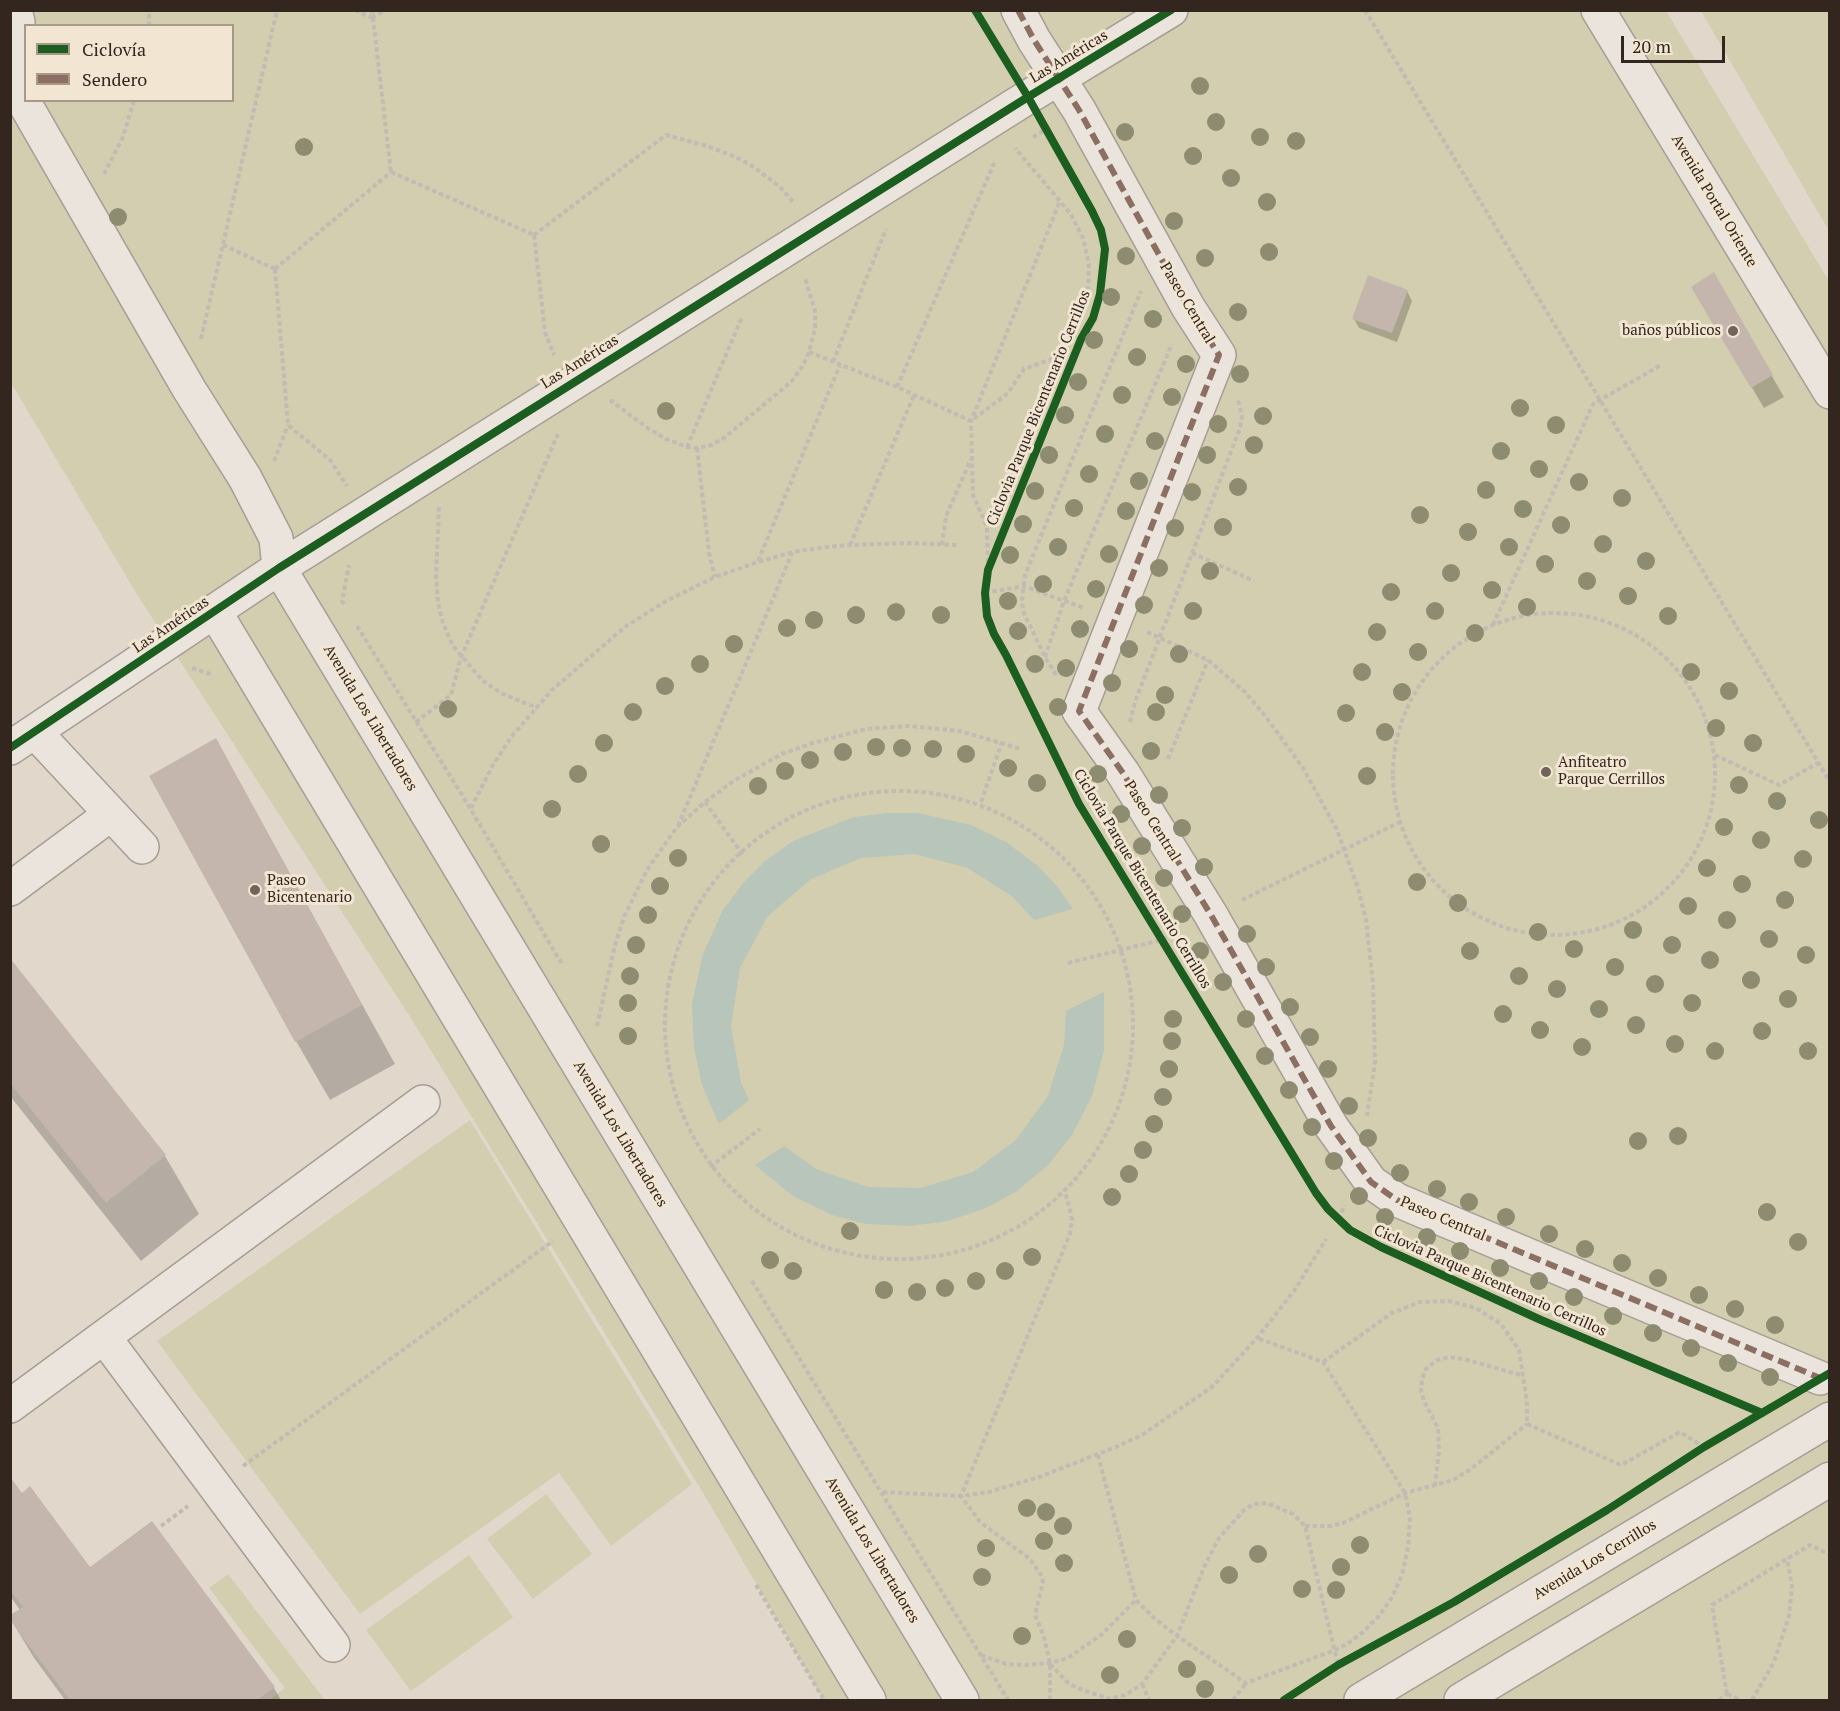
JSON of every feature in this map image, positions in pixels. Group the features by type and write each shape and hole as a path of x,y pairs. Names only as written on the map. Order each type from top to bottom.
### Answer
{"street":[{"path":"10,62 18,35 15,10"},
{"name":"Paseo Central","path":"1018,10 1034,40 1060,79 1188,307 1219,355 1079,711 1123,773 1198,895 1331,1126 1371,1182 1397,1200 1820,1378"},
{"name":"Las Américas","path":"23,740 279,568 1028,97 1171,10"},
{"name":"Avenida Portal Oriente","path":"1598,10 1830,392"},
{"path":"10,78 189,389 245,478 276,538 279,568"},
{"name":"Avenida Los Libertadores","path":"279,568 962,1701"},
{"path":"215,612 869,1701"},
{"path":"23,740 111,814 142,847"},
{"path":"10,889 111,814"},
{"path":"10,1406 423,1102"},
{"path":"104,1337 333,1645"},
{"name":"Avenida Los Cerrillos","path":"1360,1701 1830,1419"},
{"path":"1461,1701 1830,1479"}],"path":[{"path":"189,389 277,10"},
{"path":"355,10 372,18"},
{"path":"372,10 391,171"},
{"path":"372,18 385,10"},
{"path":"1365,10 1830,782"},
{"path":"1028,97 1052,140"},
{"path":"84,205 114,156 123,137 133,102"},
{"path":"534,235 666,135 707,146 754,167 780,187 818,229"},
{"path":"971,421 1008,393 1024,369 1052,359 1070,339 1082,315 1088,289 1089,265 1083,238 1070,213 1015,148"},
{"path":"897,387 995,161"},
{"path":"275,269 391,171"},
{"path":"391,171 534,235"},
{"path":"988,570 987,527 973,495 971,421 1060,201"},
{"path":"833,362 886,228"},
{"path":"534,235 545,332 567,387"},
{"path":"223,245 275,269"},
{"path":"1079,711 1045,657 1023,611 1023,586 1030,563 1157,252"},
{"path":"275,269 288,425 330,460 365,514"},
{"path":"610,399 646,428 687,447 712,445 724,438 791,382 809,352 815,329 815,311 805,278"},
{"path":"1045,657 1064,601 1188,307"},
{"path":"687,447 743,317"},
{"path":"809,352 897,387 971,421"},
{"path":"1129,723 1240,428 1242,416 1219,355"},
{"path":"758,561 840,365"},
{"path":"1493,625 1593,404 1661,365"},
{"path":"850,545 914,395"},
{"path":"416,722 451,695 461,657 561,428"},
{"path":"697,448 708,542 715,577"},
{"path":"942,545 946,516 972,455"},
{"path":"444,464 436,538 438,603 443,623 453,646 483,681 503,694 537,708"},
{"path":"470,808 512,736 552,690 625,627 666,601 715,577 758,561 793,552 850,545 911,543 957,545"},
{"path":"597,1026 607,975 624,918 647,870 677,827 793,552"},
{"path":"1192,553 1254,581"},
{"path":"985,593 1023,586 1160,637 1208,660 1245,692 1303,768 1337,830 1358,888 1366,920 1373,983 1375,1062 1361,1143 1360,1168 1338,1219"},
{"path":"342,601 348,611"},
{"path":"1551,613 1580,615 1609,622 1636,635 1660,652 1697,698 1708,726 1714,755 1715,785 1710,814 1700,842 1685,868 1672,883 1642,909 1616,923 1558,936 1528,933 1500,926 1473,914 1442,889 1428,875 1412,850 1401,822 1394,793 1394,763 1402,725 1409,706 1424,680 1443,657 1466,639 1493,625 1521,616 1551,613"},
{"path":"355,621 470,808 567,974"},
{"path":"1168,759 1208,660"},
{"path":"677,827 705,802 744,774 782,754 866,729 909,726 960,732 1021,749"},
{"path":"981,802 1002,742"},
{"path":"1714,755 1779,785 1818,763"},
{"path":"904,785 950,793 981,802 1024,822 1054,845 1097,902 1121,950 1131,1029 1117,1102 1085,1166 1065,1191 1032,1218 1003,1237 967,1250 900,1260 862,1258 825,1251 791,1236 735,1197 710,1167 688,1134 674,1100 668,1063 667,1025 682,948 704,904 721,878 743,855 787,819 821,800 859,789 904,785"},
{"path":"705,802 743,855"},
{"path":"591,1015 604,1036"},
{"path":"710,1167 760,1129"},
{"path":"961,1496 1070,1234 1072,1219 1065,1191"},
{"path":"882,1491 961,1496 1011,1486 1098,1455 1142,1435 1212,1387 1257,1338 1294,1291 1326,1239"},
{"path":"161,1526 553,1241"},
{"path":"752,1280 1008,1701"},
{"path":"1323,1362 1392,1312 1420,1302 1449,1301 1476,1308 1501,1324 1519,1350 1527,1401 1527,1424"},
{"path":"1233,1701 1246,1683 1335,1650 1362,1633 1379,1616 1391,1599 1402,1575 1409,1538 1410,1518 1405,1493 1323,1362 1257,1338"},
{"path":"1435,1486 1439,1451 1438,1428 1421,1390 1426,1369 1437,1360 1449,1357 1524,1376"},
{"path":"1527,1424 1621,1465 1680,1432 1704,1447"},
{"path":"1305,1526 1331,1526 1343,1523 1405,1493 1453,1480 1471,1469 1527,1424"},
{"path":"1694,1453 1704,1447 1710,1439"},
{"path":"1098,1455 1136,1600 1177,1636 1246,1683"},
{"path":"961,1496 980,1522 1030,1559 1041,1575 1042,1582 1035,1615 1043,1634 1050,1663 1050,1701"},
{"path":"1050,1663 1067,1682 1097,1696 1110,1699 1125,1695 1142,1684 1177,1636 1213,1550 1230,1524 1254,1504 1267,1503 1293,1514 1305,1526 1338,1665"},
{"path":"1726,1694 1712,1605 1810,1545 1830,1555"},
{"path":"1752,1701 1774,1662 1789,1616 1792,1586 1787,1558"},
{"path":"752,1578 824,1701"},
{"path":"981,1655 1006,1664 1025,1665 1050,1663 1068,1658 1112,1625 1136,1600"},
{"path":"1329,1671 1348,1660"},
{"path":"1142,1684 1149,1701"},
{"path":"1719,1701 1726,1694"},
{"path":"1726,1694 1740,1701"}],"shaded area":[{"path":"11,11 1666,11 1829,281 1829,1700 824,1700 705,1496 412,1020 138,596 11,383"},
{"path":"1701,11 1829,11 1829,231"},
{"path":"888,813 918,813 971,825 1006,842 1038,866 1056,885 1073,909 1034,920 1013,897 968,868 915,854 861,858 811,879 767,917 740,968 731,1026 741,1083 749,1100 719,1124 702,1085 694,1047 692,1004 703,954 723,910 744,882 765,861 793,841 854,817"},
{"path":"1104,992 1104,1050 1092,1096 1072,1135 1048,1165 1017,1191 986,1208 948,1221 909,1226 866,1224 832,1215 793,1196 755,1165 784,1146 816,1169 868,1187 921,1188 973,1172 1016,1140 1048,1096 1064,1045 1066,1011"},
{"path":"470,1120 692,1484 611,1546 559,1473 360,1614 157,1341"},
{"path":"546,1494 592,1554 533,1599 487,1539"},
{"path":"469,1555 513,1617 411,1691 366,1630"},
{"path":"228,1574 325,1700 269,1700 285,1688 209,1588"}],"building":[{"name":"baños públicos","path":"1714,272 1773,375 1751,388 1691,287"},
{"path":"1368,275 1408,290 1392,333 1352,319"},
{"name":"Paseo Bicentenario","path":"216,738 362,1005 295,1042 149,776"},
{"path":"10,958 166,1155 106,1203 10,1083"},
{"path":"10,1477 22,1493 30,1486 90,1567 152,1521 275,1687 257,1700 70,1700 10,1620 10,1615 23,1607 10,1590"}],"marked path":[{"path":"1018,10 1034,40 1079,110 1188,307 1219,355 1079,711 1123,773 1211,915 1331,1126 1371,1182 1397,1200 1820,1378"}],"cycle path":[{"name":"Ciclovia Parque Bicentenario Cerrillos","path":"975,10 1028,97 1092,211 1101,230 1105,249 1100,294 1093,318 1081,339 988,570 985,593 987,616 994,634 1079,804 1316,1193 1328,1209 1350,1230 1381,1247 1541,1320 1762,1413"},
{"path":"10,748 279,568 1028,97 1171,10"},
{"path":"1284,1700 1338,1665 1454,1602 1607,1510 1704,1447 1830,1373"}],"place":[{"name":"baños públicos","path":"1733,331"},
{"name":"Anfiteatro Parque Cerrillos","path":"1546,772"},
{"name":"Paseo Bicentenario","path":"255,890"}]}
